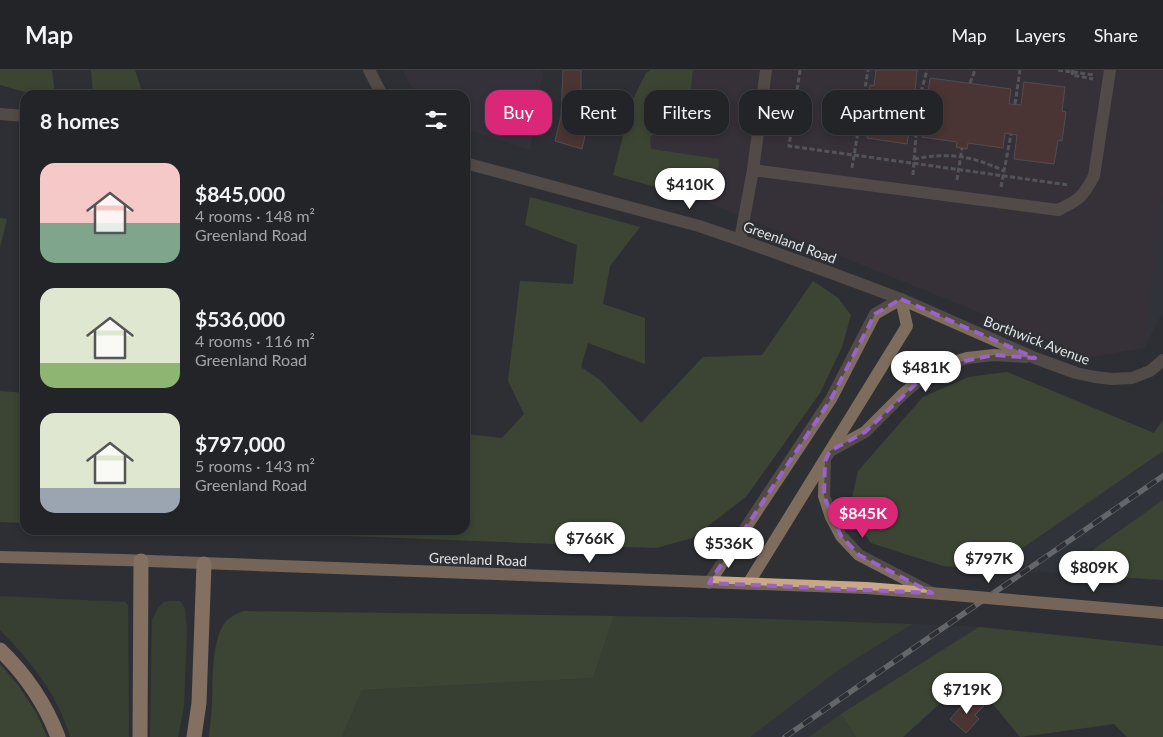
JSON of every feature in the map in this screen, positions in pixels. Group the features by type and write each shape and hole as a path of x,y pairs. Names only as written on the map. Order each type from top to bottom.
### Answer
{"highway":[{"path":"140,737 142,561"},
{"path":"194,737 199,703 204,564"},
{"path":"0,650 29,682 42,703 58,737"}],"main road":[{"name":"Greenland Road","path":"0,557 866,588 1163,614"}],"street":[{"path":"369,70 379,90"},
{"path":"740,240 753,170 766,70"},
{"path":"753,170 1058,210 1076,201 1087,189 1094,176 1109,74"},
{"path":"0,114 20,116"},
{"name":"Greenland Road","path":"470,164 699,226 901,299"},
{"path":"708,582 831,399 875,314 901,299 907,326 748,584"},
{"name":"Borthwick Avenue","path":"901,299 1076,374 1112,379 1132,378 1150,371 1163,360"},
{"path":"828,456 865,432 924,376 944,365 967,358 994,355 1035,358"},
{"path":"828,456 824,496 831,517 841,536 859,554 932,593"}],"path":[{"path":"800,70 789,146 914,161 958,170 1070,185 1075,180"},
{"path":"850,182 868,70"},
{"path":"922,90 927,70"},
{"path":"970,83 975,70"},
{"path":"1015,104 1020,70"},
{"path":"1058,70 1109,74"},
{"path":"1072,71 1072,75 1093,79 1092,88"},
{"path":"998,202 1011,134"},
{"path":"912,191 917,135"},
{"path":"955,196 962,148"},
{"path":"914,161 929,156 945,154 976,159 1004,171"}],"highlighted area":[{"path":"901,299 1035,358 994,355 944,365 924,376 865,432 830,451 825,461 824,496 841,536 859,555 932,593 709,583 831,399 875,314"}],"shaded area":[{"path":"402,70 543,70 540,90 485,90 485,135 532,135 530,150 470,131 470,90 415,90"},
{"path":"693,70 1163,70 1163,196 1144,348 1091,357 698,199 718,176 651,149 650,137 654,135 729,135 729,90 690,90"},
{"path":"1163,196 1163,311 1144,348"},
{"path":"1163,451 1163,500 1060,573 992,569"},
{"path":"912,624 979,627 841,714 809,737 750,737 840,669"}],"green space":[{"path":"0,70 52,70 54,90 20,91 0,85"},
{"path":"91,70 135,70 141,90 93,90"},
{"path":"651,70 693,70 690,90 644,90 644,135 654,135 650,137 651,149 719,159 718,176 698,199 613,175 623,135 634,135 634,97 646,73"},
{"path":"530,197 640,227 610,266 603,304 645,318 645,364 588,343 581,367 600,380 641,423 703,357 762,355 813,281 838,298 851,315 842,347 820,393 746,497 692,538 656,548 324,535 470,535 470,435 502,438 524,414 508,381 520,281 573,284 577,245 525,225"},
{"path":"0,218 7,219 0,247"},
{"path":"1007,372 1154,433 1163,420 1163,451 992,569 943,566 871,543 849,512 858,471 923,397 969,377"},
{"path":"0,391 20,393 20,523 0,522"},
{"path":"1163,500 1163,580 1060,573"},
{"path":"0,596 125,602 128,605 129,737 70,737 58,707 42,679 22,653 0,630"},
{"path":"180,601 185,608 187,630 184,707 178,737 150,737 152,620 158,608 164,602"},
{"path":"243,611 614,616 593,678 362,690 342,737 209,737 217,642 224,624 232,616"},
{"path":"614,616 912,624 840,669 750,737 342,737 362,690 593,678"},
{"path":"979,627 1163,646 1163,737 1127,737 1114,724 1020,737 970,676 903,737 856,737 841,714"},
{"path":"0,664 18,685 37,714 47,737 0,737"},
{"path":"841,714 856,737 809,737"}],"building":[{"path":"563,70 581,70 581,90 562,90"},
{"path":"876,70 917,70 915,90 869,90 870,85 874,86"},
{"path":"930,78 1011,89 1009,104 1021,105 1024,82 1065,87 1062,111 1066,112 1062,141 1058,140 1054,164 1014,159 1017,135 1005,133 1003,148 968,143 967,149 956,147 957,142 922,137 922,135 943,135 943,90 928,90"},
{"path":"562,93 562,135 585,135 582,149 555,141 561,116"},
{"path":"867,135 908,135 907,144 867,138"},
{"path":"967,700 972,705 977,700 984,706 975,715 979,719 966,733 950,719"}],"railway":[{"path":"785,737 1163,476"}]}
